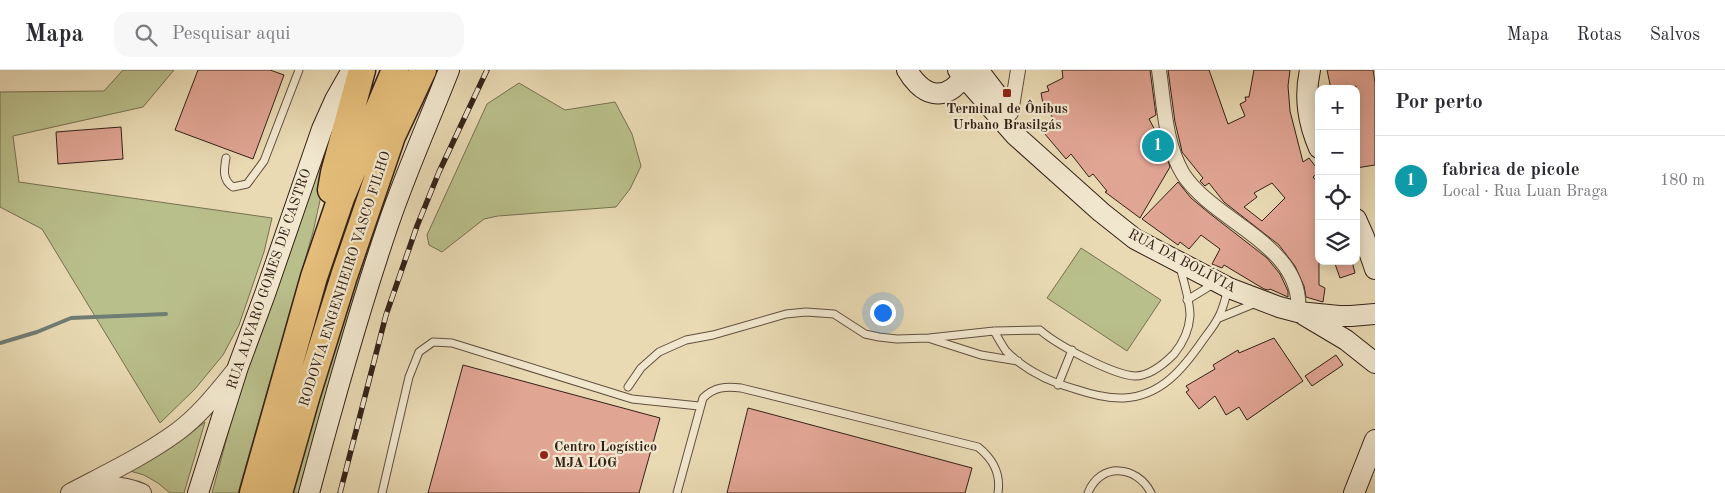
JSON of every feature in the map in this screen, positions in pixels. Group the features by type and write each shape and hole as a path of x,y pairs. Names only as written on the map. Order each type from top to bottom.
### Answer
{"highway":[{"path":"314,277 334,173 362,70"},
{"name":"RODOVIA ENGENHEIRO VASCO FILHO","path":"253,493 314,277 341,198 395,70"},
{"name":"RODOVIA ENGENHEIRO VASCO FILHO","path":"279,493 344,276 392,136 423,70"}],"main road":[{"name":"RUA ALVARO GOMES DE CASTRO","path":"198,493 238,367 322,129 335,100 352,70"},
{"path":"308,493 333,402 380,251 409,168 449,70"},
{"path":"424,132 443,95 461,70"},
{"path":"907,70 917,84 933,93 942,93 953,89 974,76"},
{"path":"1310,70 1307,105 1315,137"},
{"name":"RUA DA BOLÍVIA","path":"974,76 1012,112 1055,169"},
{"name":"RUA DA BOLÍVIA","path":"974,76 1015,135 1101,212 1135,239 1222,285 1261,301 1298,312 1351,316 1375,314"},
{"path":"1356,220 1375,269"},
{"name":"RUA DA BOLÍVIA","path":"1298,312 1346,340 1375,363"},
{"path":"1354,492 1375,440"}],"street":[{"path":"1012,112 1018,70"},
{"path":"1159,70 1170,139 1182,173 1206,199 1282,261 1298,290 1298,312"},
{"path":"70,493 153,448 178,431 212,399 238,367"},
{"path":"78,493 108,486 131,488 142,493"}],"lane":[{"path":"226,158 224,170 228,184 234,187 247,184 264,162 299,70"},
{"path":"628,386 642,368 659,352 686,340 713,335 786,314 806,312 834,314 865,334 897,339 929,338 994,331 1040,330 1051,340 1098,364 1125,374 1136,376 1145,374 1167,362 1185,338 1190,316 1179,262"},
{"path":"994,331 1005,349 1018,361 1035,373 1058,385 1098,396 1123,398 1141,395 1158,389 1173,378 1191,358 1219,318 1222,285 1187,300"},
{"path":"1219,318 1261,301"},
{"path":"929,338 980,355 1018,361"},
{"path":"382,493 409,377 419,352 433,342 452,344 632,398 699,406"},
{"path":"1058,385 1072,350"},
{"path":"677,493 699,406 709,391 729,386 978,447 995,464 998,478 998,493"},
{"path":"1088,493 1097,479 1108,472 1124,470 1137,476 1147,485 1151,493"}],"green space":[{"path":"123,70 174,70 143,107 13,136 19,182 272,218 264,252 239,325 223,355 195,389 160,423 42,229 0,207 0,92 104,91"},
{"path":"519,83 565,110 615,102 632,134 641,166 630,189 616,207 498,216 484,219 442,252 429,245 427,235 487,104"},
{"path":"341,106 313,232 238,493 212,493 237,400 261,326"},
{"path":"398,177 301,493 292,493 326,372 364,253 382,206"},
{"path":"1081,248 1161,300 1127,351 1047,298"},
{"path":"205,422 184,493 170,493 144,475 130,471 172,447"}],"building":[{"path":"198,70 270,70 284,75 253,159 175,130"},
{"path":"1062,70 1150,70 1156,115 1149,119 1161,141 1170,167 1140,218 1105,192 1107,191 1093,174 1089,177 1071,154 1066,159 1039,127 1053,118 1043,104 1041,93 1049,91 1047,86 1063,78"},
{"path":"1168,70 1209,70 1228,124 1245,116 1240,104 1246,101 1245,97 1249,97 1254,70 1290,70 1288,86 1290,111 1303,162 1309,158 1315,166 1315,175 1313,177 1315,179 1315,265 1319,265 1319,285 1325,288 1323,302 1306,297 1304,286 1295,266 1279,245 1224,202 1209,183 1205,186 1200,181 1203,178 1182,152 1175,122","holes":["1272,183 1285,198 1262,221 1244,207 1257,197 1254,193"]},
{"path":"1327,70 1373,70 1375,83 1375,165 1360,167 1360,85 1330,85"},
{"path":"121,127 123,159 58,164 56,132"},
{"path":"1178,182 1191,198 1267,258 1280,274 1288,291 1288,297 1270,289 1264,289 1224,265 1222,268 1212,264 1220,249 1201,235 1189,249 1180,242 1178,245 1142,219"},
{"path":"1335,265 1353,265 1355,273 1340,278"},
{"path":"1274,338 1303,381 1247,420 1239,407 1226,415 1215,396 1199,409 1186,392 1189,390 1186,386 1215,369 1213,365 1238,350 1239,353"},
{"path":"1336,355 1343,365 1312,386 1305,376"},
{"name":"Centro Logístico MJA LOG","path":"463,365 660,418 639,493 428,493"},
{"path":"748,408 972,468 965,493 727,493"}],"waterway":[{"path":"0,343 37,332 71,318 166,314"}],"railway":[{"path":"340,493 386,315 417,226 439,172 487,70"}],"place":[{"name":"Terminal de Ônibus Urbano Brasilgás","path":"1007,93"},
{"name":"fabrica de picole","path":"1158,146"},
{"name":"Centro Logístico MJA LOG","path":"544,455"}]}
